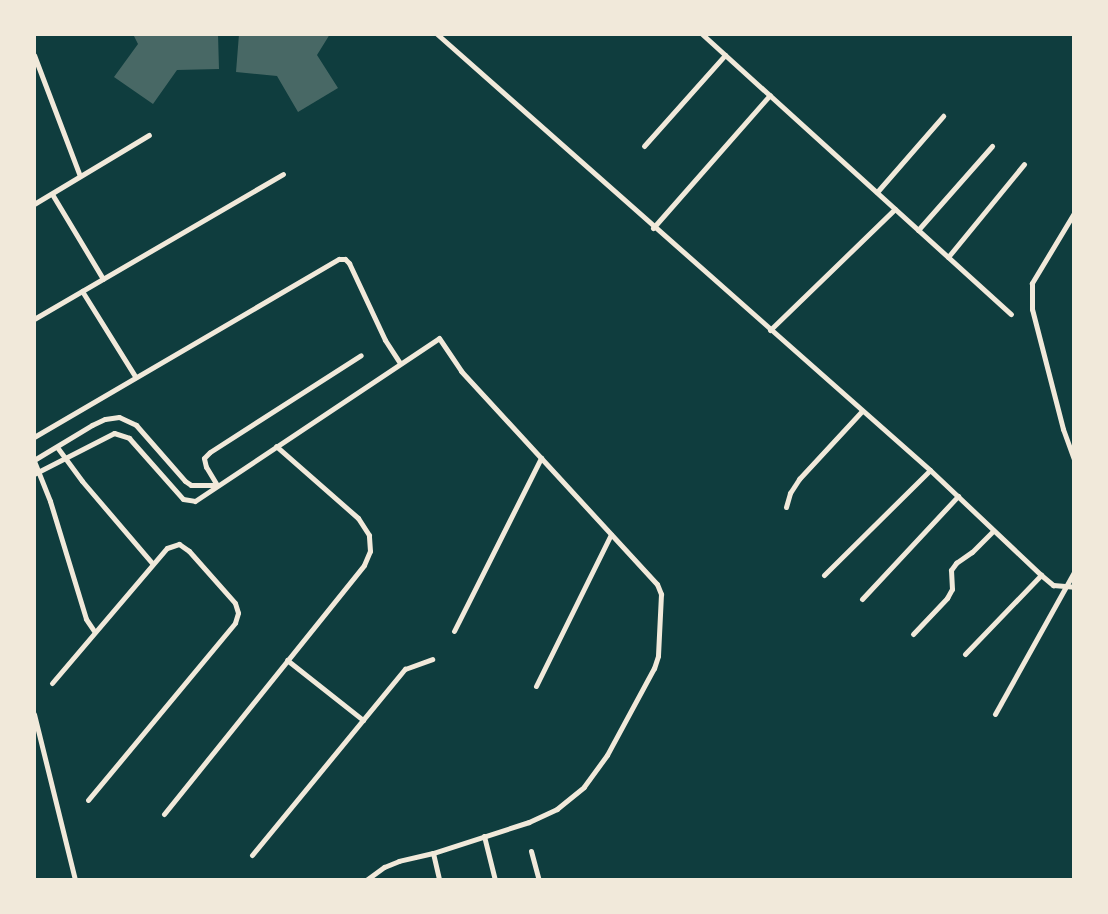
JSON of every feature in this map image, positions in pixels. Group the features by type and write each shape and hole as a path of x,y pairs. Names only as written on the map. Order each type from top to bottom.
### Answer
{"street":[{"path":"437,34 653,228 930,470 1041,575 1053,585 1065,588 1074,587"},
{"path":"702,34 1011,314"},
{"path":"34,55 80,176"},
{"path":"644,146 725,55"},
{"path":"653,228 770,95"},
{"path":"877,192 943,116"},
{"path":"34,204 149,135"},
{"path":"918,230 992,146"},
{"path":"948,256 1024,164"},
{"path":"34,319 283,174"},
{"path":"52,194 103,279"},
{"path":"770,330 895,209"},
{"path":"1074,213 1032,283 1032,309 1063,429 1074,459"},
{"path":"34,437 339,259 345,259 400,363"},
{"path":"82,291 135,376"},
{"path":"37,473 114,433 129,438 183,499 195,501 439,338 461,371 657,584 661,594 658,656 607,755 584,787 557,809 484,836 384,867 366,879"},
{"path":"218,485 206,466 204,458 210,452 361,355"},
{"path":"786,507 790,493 799,479 862,411"},
{"path":"94,631 86,619 34,460 105,419 118,417 136,425 185,481 191,485 218,485"},
{"path":"164,814 364,566 370,552 369,535 358,518 276,446"},
{"path":"57,447 152,563"},
{"path":"454,631 541,458"},
{"path":"824,575 930,470"},
{"path":"862,599 957,496"},
{"path":"913,634 947,598 952,588 951,570 956,563 972,552 993,531"},
{"path":"536,686 611,534"},
{"path":"52,683 167,548 179,544 189,551 235,603 238,613 235,623 88,800"},
{"path":"995,714 1074,572"},
{"path":"965,654 1041,575"},
{"path":"252,855 405,669 432,659"},
{"path":"287,660 363,720"},
{"path":"34,714 75,879"},
{"path":"484,836 495,879"},
{"path":"531,851 539,879"},
{"path":"433,853 439,879"}],"building":[{"path":"133,34 218,34 219,69 177,70 153,104 114,77 138,44"},
{"path":"239,34 330,34 317,55 338,88 298,112 277,76 236,72"}]}
